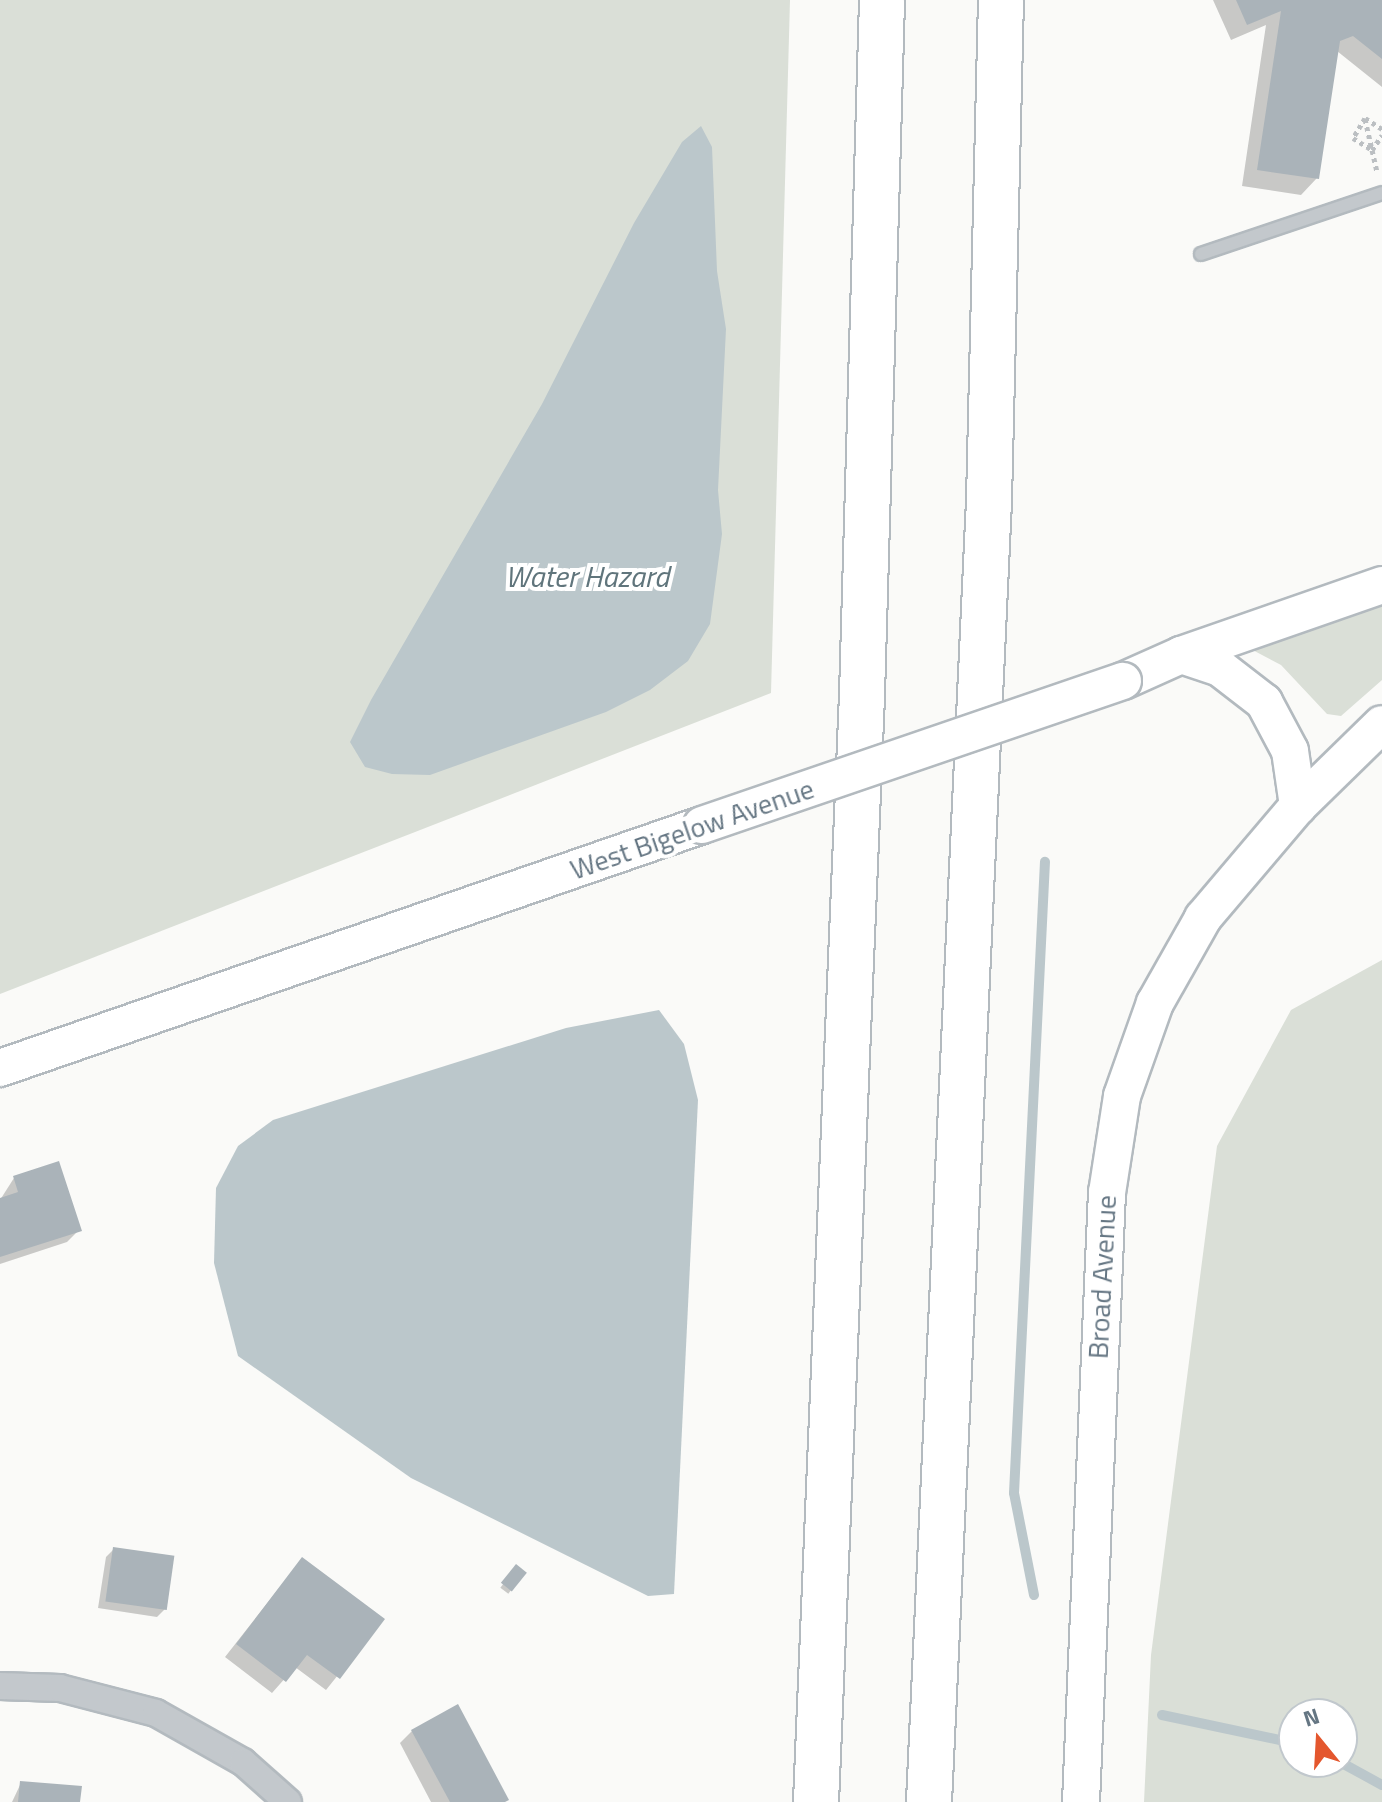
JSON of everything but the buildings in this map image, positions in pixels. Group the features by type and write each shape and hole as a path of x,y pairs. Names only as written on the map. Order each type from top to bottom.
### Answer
{"highway":[{"path":"816,1802 863,680 882,0"},
{"path":"929,1802 989,501 1001,0"}],"main road":[{"name":"West Bigelow Avenue","path":"0,1068 1123,681 1181,655 1382,585"},
{"path":"1181,655 1220,668 1264,702 1290,751 1298,806"},
{"name":"Broad Avenue","path":"1081,1802 1105,1222 1122,1096 1155,1003 1190,939 1232,878 1298,806 1382,724"}],"street":[{"path":"0,1686 60,1688 156,1713 243,1762 288,1802"}],"lane":[{"path":"1201,254 1382,193"}],"path":[{"path":"1365,118 1382,129"},
{"path":"1365,118 1353,138 1372,150"},
{"path":"1365,118 1382,193"},
{"path":"1372,150 1382,135"}],"shaded area":[{"path":"0,0 790,0 771,693 0,994"},
{"path":"1382,595 1382,680 1341,716 1327,714 1281,665 1245,646"},
{"path":"1382,960 1382,1802 1144,1802 1151,1655 1217,1146 1291,1010"}],"water":[{"name":"Water Hazard","path":"701,126 712,147 717,271 726,329 718,490 722,534 710,624 688,661 650,690 606,712 430,775 392,774 365,767 350,742 371,700 542,404 634,223 682,142"},
{"path":"659,1010 684,1044 698,1100 674,1594 648,1596 411,1478 238,1356 214,1263 216,1188 238,1146 273,1120 566,1028"}],"waterway":[{"path":"1034,1595 1014,1493 1045,862"},
{"path":"1162,1715 1278,1740"},
{"path":"1358,1772 1382,1785"}]}
